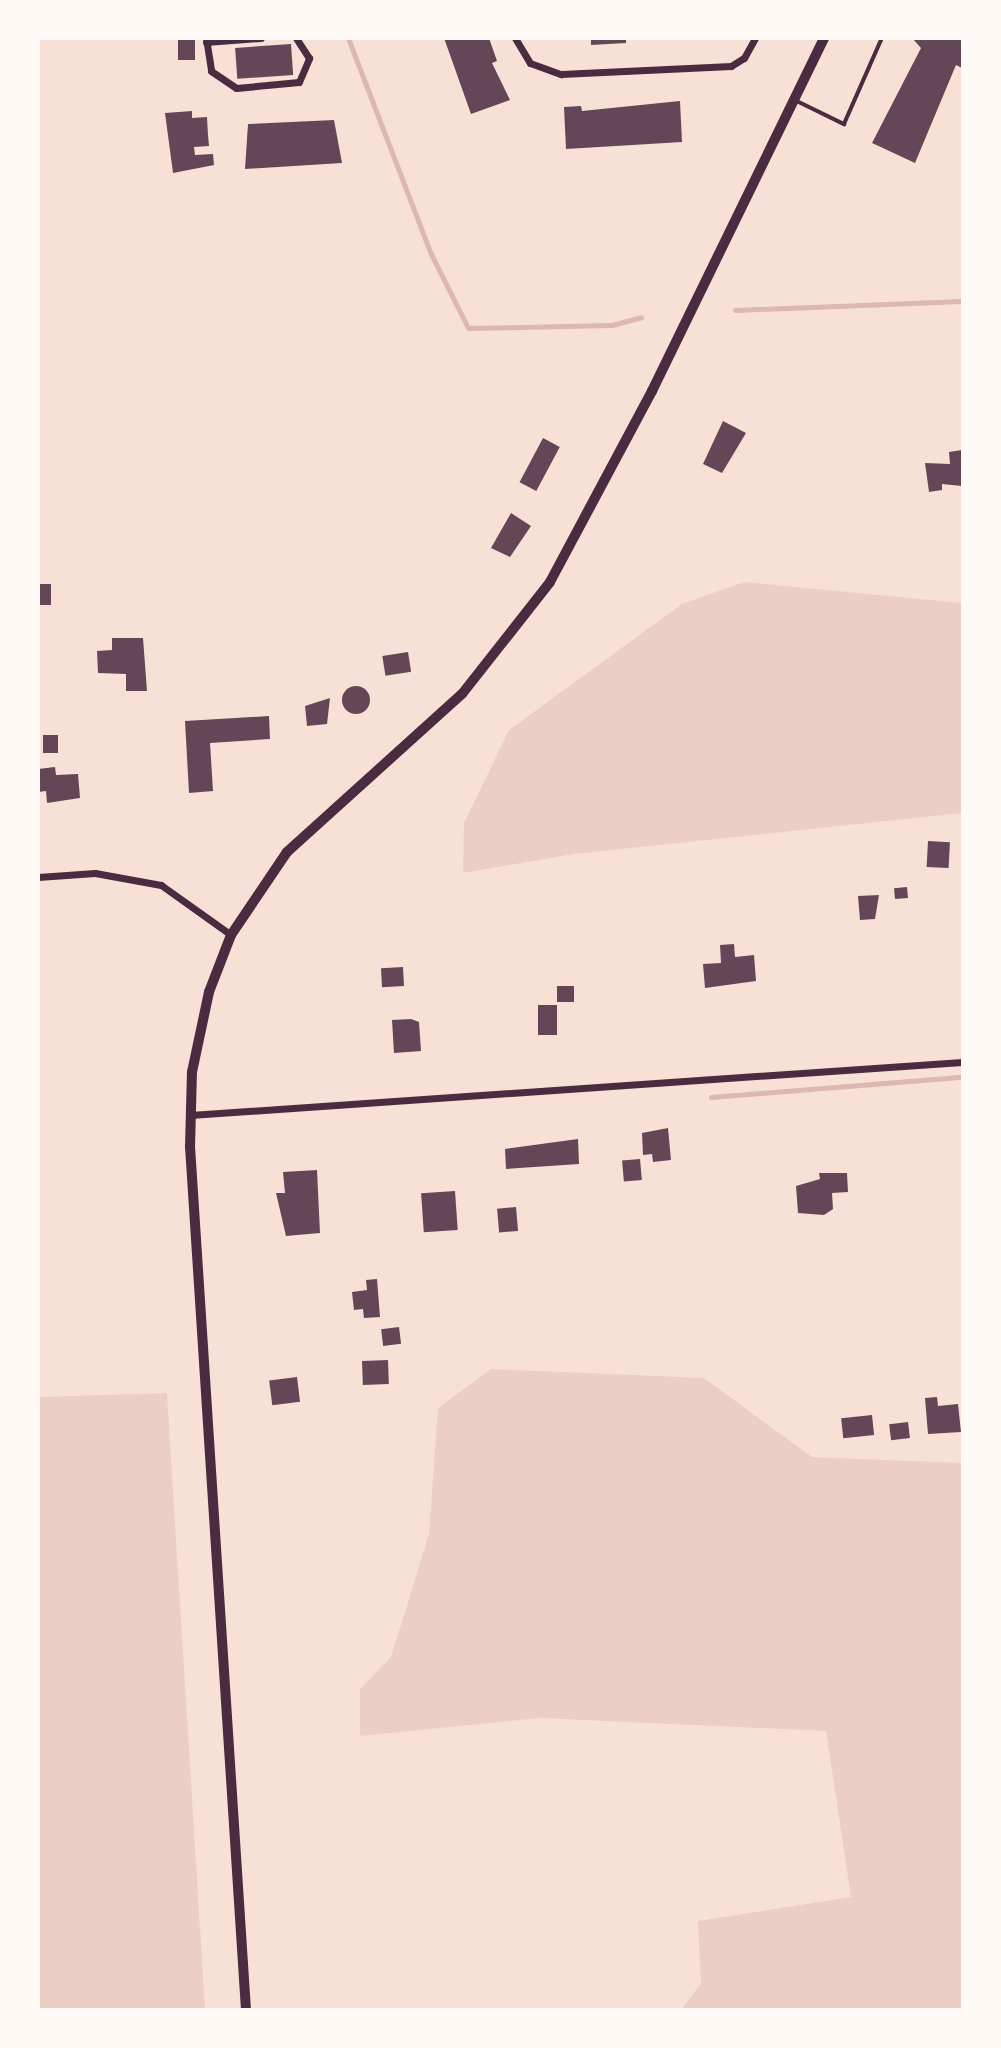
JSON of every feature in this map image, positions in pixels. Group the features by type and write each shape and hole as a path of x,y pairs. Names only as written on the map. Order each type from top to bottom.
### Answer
{"street":[{"path":"261,38 206,40 211,71 236,88 286,86 303,79 309,58 296,38"},
{"path":"516,38 530,63 561,74 738,63 755,38"},
{"path":"246,2010 190,1115 199,1028 231,935 300,837 462,694 550,582 824,38"},
{"path":"38,877 95,873 161,885 231,935"},
{"path":"190,1115 962,1062"}],"lane":[{"path":"795,100 844,124 882,38"}],"shaded area":[{"path":"744,582 962,603 962,813 574,854 463,873 464,823 509,730 682,604"},
{"path":"491,1369 704,1378 812,1457 962,1463 962,2009 682,2009 701,1983 698,1921 851,1897 826,1731 540,1718 360,1736 360,1689 391,1657 429,1534 438,1408"},
{"path":"167,1393 205,2009 39,2009 39,1397"}],"building":[{"path":"178,38 195,38 195,60 178,60"},
{"path":"444,38 489,38 497,61 492,63 510,100 471,114"},
{"path":"591,38 626,38 626,43 591,45"},
{"path":"912,38 962,38 962,68 956,65 915,163 872,143 921,48"},
{"path":"291,44 293,75 237,79 235,48"},
{"path":"680,101 682,142 566,149 564,107 581,106 582,111"},
{"path":"192,111 192,118 207,117 209,146 194,147 195,155 213,154 214,165 173,173 165,113"},
{"path":"334,120 342,163 245,169 248,124"},
{"path":"723,421 746,433 722,473 703,464"},
{"path":"543,438 560,447 536,491 520,482"},
{"path":"962,450 962,486 942,484 942,490 929,492 925,463 950,464 949,452"},
{"path":"511,513 531,526 510,557 491,548"},
{"path":"38,584 51,584 51,605 38,605"},
{"path":"112,638 143,638 147,691 126,691 126,674 98,673 97,651 112,650"},
{"path":"408,652 411,672 385,676 382,656"},
{"path":"356,686 366,690 370,700 366,710 356,714 346,710 342,700 346,690"},
{"path":"330,698 327,724 307,726 305,706"},
{"path":"269,716 270,739 210,743 213,791 189,793 185,721"},
{"path":"43,735 58,735 58,753 43,753"},
{"path":"55,767 56,775 78,774 80,798 47,803 46,791 38,792 38,769"},
{"path":"928,841 950,842 949,868 927,867"},
{"path":"907,887 908,898 895,899 894,888"},
{"path":"879,895 875,919 860,920 858,896"},
{"path":"734,944 735,957 754,955 756,981 705,988 703,964 721,963 720,945"},
{"path":"403,967 404,986 382,987 381,968"},
{"path":"557,986 574,986 574,1002 557,1002"},
{"path":"538,1005 557,1005 557,1035 538,1035"},
{"path":"411,1019 419,1022 421,1051 394,1053 392,1020"},
{"path":"668,1128 671,1160 653,1162 652,1154 643,1155 642,1133"},
{"path":"578,1139 579,1164 506,1169 505,1149"},
{"path":"640,1159 642,1180 624,1181 622,1161"},
{"path":"317,1170 320,1233 286,1236 276,1193 285,1193 283,1172"},
{"path":"819,1173 847,1173 848,1192 832,1193 833,1209 824,1215 798,1213 796,1186 820,1179"},
{"path":"455,1191 458,1230 424,1232 421,1193"},
{"path":"516,1207 518,1231 499,1233 497,1209"},
{"path":"377,1279 380,1317 364,1318 363,1309 354,1310 352,1292 367,1290 366,1280"},
{"path":"399,1327 401,1344 383,1346 381,1329"},
{"path":"388,1360 389,1384 363,1385 362,1361"},
{"path":"297,1377 300,1402 272,1405 269,1380"},
{"path":"937,1397 938,1406 958,1404 961,1432 928,1434 925,1398"},
{"path":"872,1415 874,1435 843,1438 841,1418"},
{"path":"908,1422 910,1438 891,1440 889,1424"}],"waterway":[{"path":"348,38 430,252 468,328 612,325 641,317"},
{"path":"735,310 962,301"},
{"path":"711,1097 962,1077"}]}
